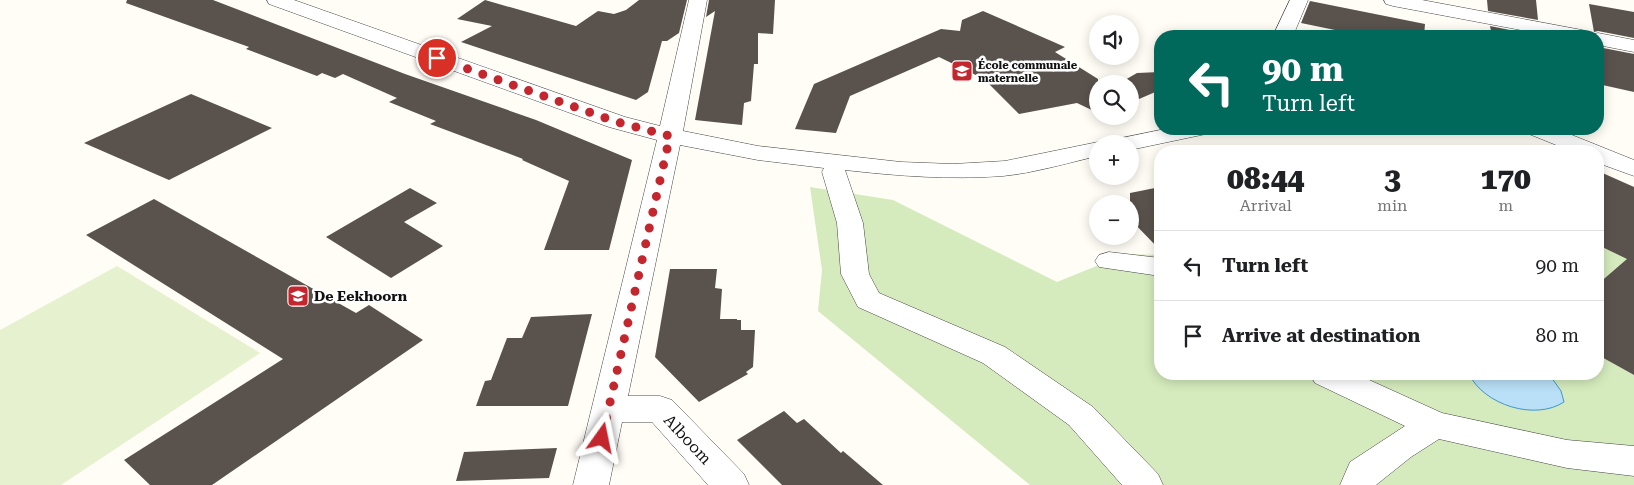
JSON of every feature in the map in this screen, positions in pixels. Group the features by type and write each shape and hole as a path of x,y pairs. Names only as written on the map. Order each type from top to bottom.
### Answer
{"street":[{"path":"276,0 608,119 670,136 758,153 836,163 952,171 1005,168 1089,151"},
{"path":"591,485 670,136 698,0"},
{"path":"1286,30 1299,0"},
{"path":"1393,0 1550,30"},
{"path":"1604,40 1634,46"},
{"path":"1139,141 1169,135"},
{"path":"1552,135 1576,145"},
{"path":"1604,156 1634,169"},
{"path":"834,172 850,223 855,274 868,300 994,355 1081,416 1145,485"},
{"path":"1109,261 1154,266"},
{"path":"1339,380 1435,425 1567,454 1634,462"},
{"name":"Alboom","path":"608,409 660,409 731,485"},
{"path":"1358,485 1363,473 1399,447 1435,425"}],"green space":[{"path":"810,187 893,200 1057,282 1126,254 1154,255 1154,380 1604,380 1604,358 1634,375 1634,485 1030,485 818,311 822,270"},
{"path":"1604,248 1634,262 1634,276 1617,268 1604,279"},
{"path":"117,266 260,353 61,485 0,485 0,330"}],"water":[{"path":"1473,380 1553,380 1561,391 1564,402 1552,408 1525,410 1511,407 1498,401 1476,385"}],"building":[{"path":"127,0 213,0 405,74 536,120 632,160 609,250 544,250 569,181 523,159 430,124 436,121 389,102 397,98 343,74 335,78 322,73 317,76 246,49 249,47 126,3"},
{"path":"485,0 576,26 598,11 614,14 626,10 639,0 687,0 679,33 667,41 662,41 648,92 636,100 461,42 492,26 457,19"},
{"path":"709,0 775,0 773,34 758,33 758,64 754,64 751,101 744,103 742,125 695,120 715,11 706,17"},
{"path":"1487,0 1536,0 1538,20 1488,11"},
{"path":"1310,1 1425,24 1424,30 1335,30 1301,23"},
{"path":"1589,4 1634,12 1634,38 1604,32 1604,30 1594,30"},
{"path":"983,11 1065,47 1055,52 1092,75 1089,75 1089,109 1077,103 1019,114 984,79 939,57 850,96 836,133 795,129 814,84 941,29 960,31 962,20"},
{"path":"1490,26 1510,30 1491,30"},
{"path":"1604,48 1634,54 1634,92 1604,85"},
{"path":"1154,72 1154,93 1139,99 1139,75 1134,75 1137,73"},
{"path":"191,94 272,128 169,180 84,143"},
{"path":"1604,174 1634,187 1634,375 1604,358 1604,279 1627,259 1604,248"},
{"path":"410,188 437,203 404,222 443,246 391,278 326,237"},
{"path":"1154,188 1154,244 1139,228 1139,195 1130,195 1130,193"},
{"path":"154,199 356,313 369,305 423,340 212,485 150,485 124,460 283,359 86,235"},
{"path":"670,269 717,269 715,288 722,289 720,319 741,320 741,330 755,330 753,367 746,372 748,374 699,402 655,357"},
{"path":"592,314 568,406 476,406 485,381 491,380 507,338 522,338 531,317"},
{"path":"784,411 797,423 804,419 841,453 843,451 883,485 782,485 737,440"},
{"path":"557,448 549,478 456,481 464,452"}],"place":[{"name":"École communale maternelle","path":"962,71"},
{"name":"De Eekhoorn","path":"298,296"}],"route":[{"path":"437,58 617,122 670,136 602,438"}]}
